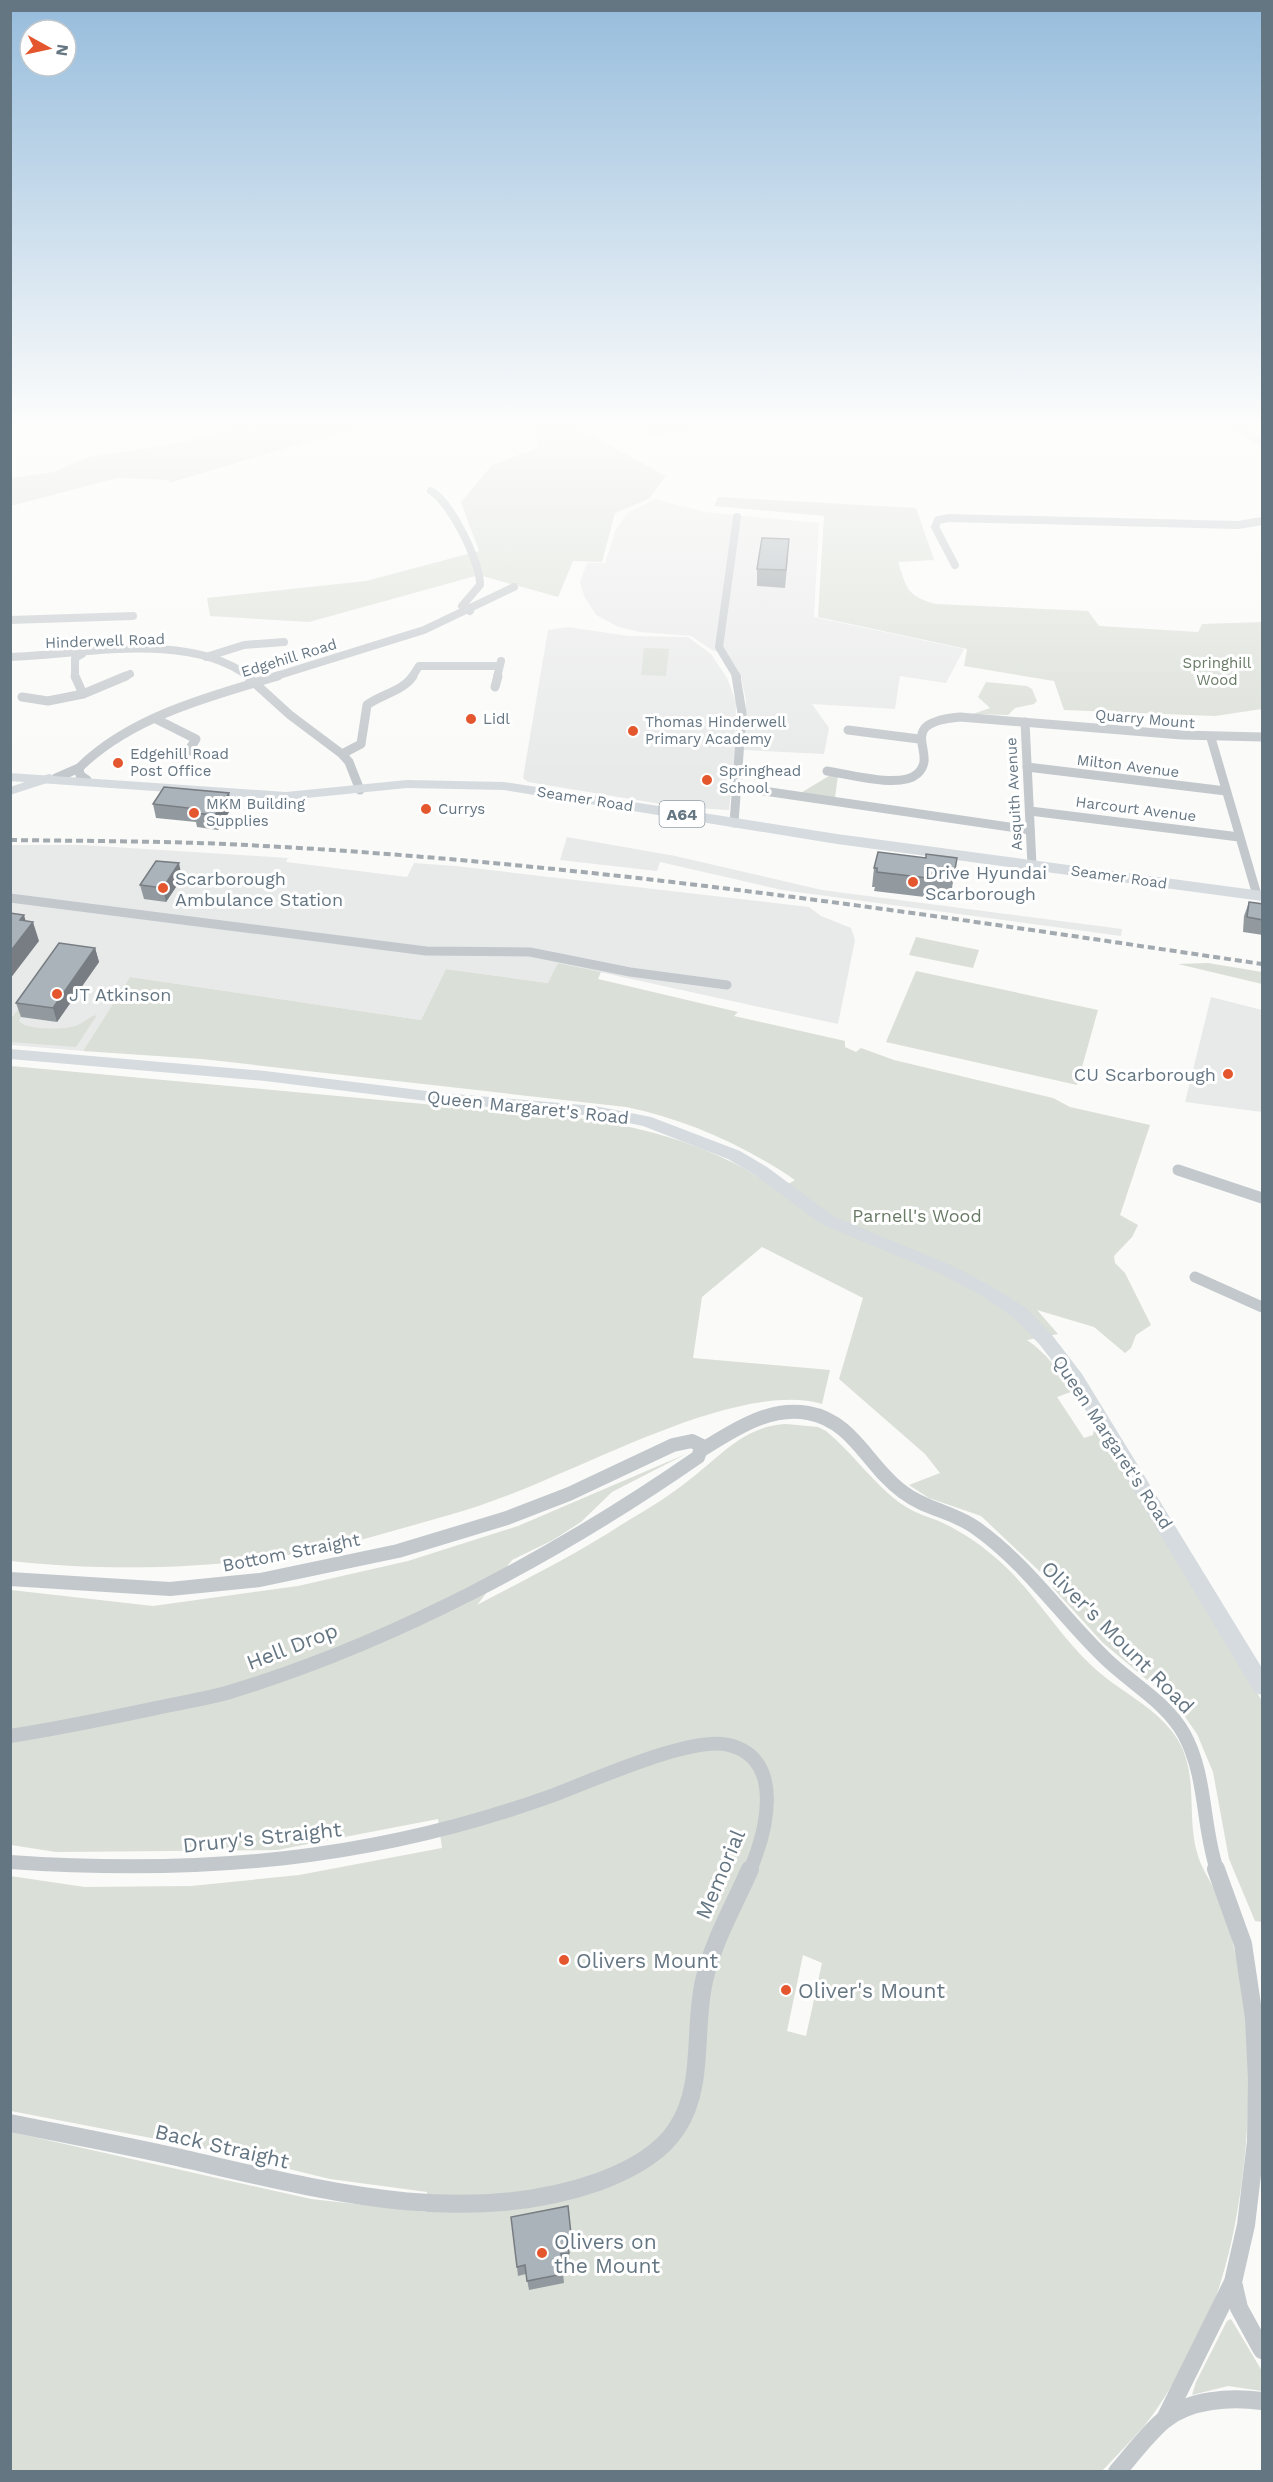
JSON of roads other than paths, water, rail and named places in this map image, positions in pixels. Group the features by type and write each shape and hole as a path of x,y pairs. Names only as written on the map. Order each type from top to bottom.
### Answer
{"highway":[{"name":"Seamer Road","path":"10,777 52,778 83,774 274,796 436,783 504,786 734,823 1260,896"}],"main road":[{"path":"10,791 52,778"},
{"name":"Queen Margaret's Road","path":"10,1054 265,1076 433,1096 595,1111 646,1120 734,1155 761,1171 827,1220 949,1271 1020,1313 1046,1340 1076,1379 1263,1686"}],"street":[{"path":"467,543 481,570 480,585 463,602 462,606 470,611"},
{"path":"733,543 719,647 722,660 738,680 740,687 741,721 734,823"},
{"path":"943,543 955,565"},
{"name":"Edgehill Road","path":"83,774 89,756 118,737 156,719 255,682 410,635 470,611 514,587"},
{"path":"10,620 133,616"},
{"path":"206,657 235,646 262,641 284,642"},
{"name":"Hinderwell Road","path":"10,657 145,651 206,657 237,669 255,682 284,710 342,753 360,790"},
{"path":"82,654 75,658 72,667 73,676 83,694"},
{"path":"342,753 356,749 361,744 363,719 368,705 380,696 406,686 419,666 500,663 495,687"},
{"path":"22,697 48,701 83,694 113,683 129,674"},
{"name":"Quarry Mount","path":"919,739 921,730 931,723 947,718 1025,722 1211,738 1263,737"},
{"path":"156,719 196,739 187,753"},
{"name":"Asquith Avenue","path":"1025,722 1032,865"},
{"path":"827,771 905,780 917,775 922,766 919,739 848,730"},
{"path":"1211,738 1239,837 1260,896"},
{"name":"Milton Avenue","path":"1027,766 1226,792"},
{"path":"736,787 1030,830"},
{"name":"Harcourt Avenue","path":"1030,811 1239,837"},
{"path":"10,898 426,951 530,952 630,972 727,985"},
{"path":"1178,1170 1263,1198"},
{"path":"1195,1277 1263,1307"},
{"name":"Oliver's Mount Road","path":"569,1540 698,1457 703,1449 747,1421 763,1416 793,1412 826,1418 851,1438 900,1491 924,1505 950,1513 975,1527 1009,1557 1109,1662 1170,1712 1184,1734 1195,1763 1211,1851 1244,1945 1256,2023 1254,2161 1232,2284 1243,2318 1263,2350"},
{"name":"Bottom Straight","path":"10,1579 170,1589 260,1580 398,1551 507,1518 568,1494 681,1442 699,1443 703,1449"},
{"name":"Hell Drop","path":"10,1736 79,1725 231,1692 302,1667 446,1605 540,1558 569,1540"},
{"name":"Memorial","path":"425,2203 500,2205 586,2186 630,2168 676,2130 692,2093 697,2022 708,1963 762,1835 767,1790 758,1767 742,1750 717,1743 700,1744 540,1800 445,1828"},
{"name":"Drury's Straight","path":"10,1862 93,1868 217,1867 333,1852 445,1828"},
{"name":"Back Straight","path":"10,2123 208,2164 313,2190 425,2203"},
{"path":"1117,2472 1165,2419 1208,2338 1232,2284"},
{"path":"1165,2419 1203,2402 1234,2397 1263,2401"}],"railway":[{"path":"10,840 225,844 485,862 745,891 1262,964"}],"place":[{"name":"Lidl","path":"471,719"},
{"name":"Thomas Hinderwell Primary Academy","path":"633,731"},
{"name":"Edgehill Road Post Office","path":"118,763"},
{"name":"Springhead School","path":"707,780"},
{"name":"Currys","path":"426,809"},
{"name":"MKM Building Supplies","path":"194,813"},
{"name":"Drive Hyundai Scarborough","path":"913,882"},
{"name":"Scarborough Ambulance Station","path":"163,888"},
{"name":"JT Atkinson","path":"57,994"},
{"name":"CU Scarborough","path":"1228,1074"},
{"name":"Olivers Mount","path":"564,1960"},
{"name":"Oliver's Mount","path":"786,1990"},
{"name":"Olivers on the Mount","path":"542,2253"}],"park label":[{"name":"Springhill Wood","path":"1217,672"},
{"name":"Parnell's Wood","path":"917,1215"}]}
